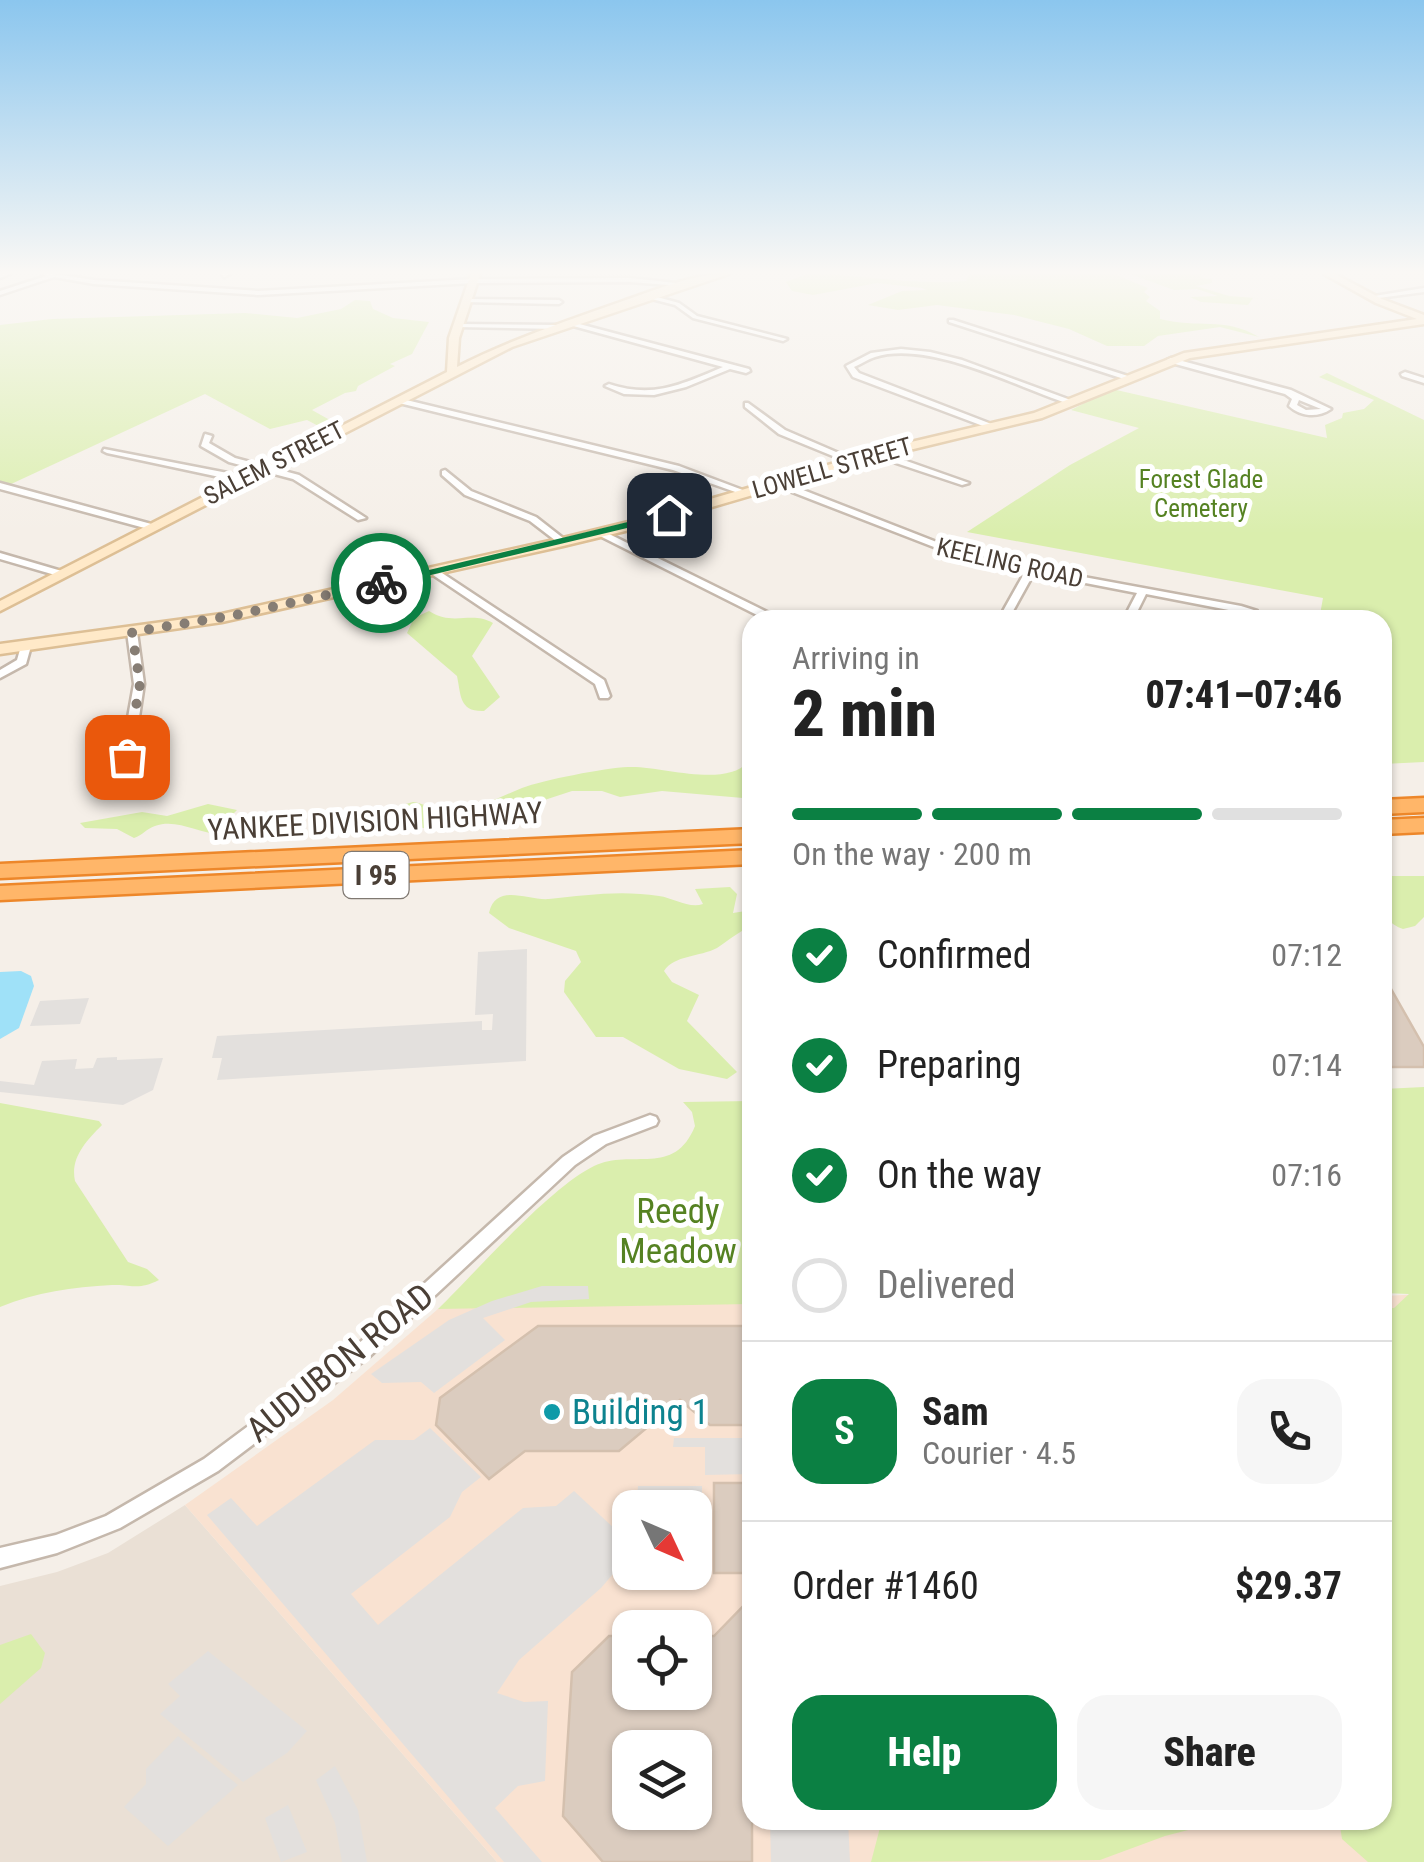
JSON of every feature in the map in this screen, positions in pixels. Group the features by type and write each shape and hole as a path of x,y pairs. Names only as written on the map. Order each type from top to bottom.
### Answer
{"highway":[{"path":"1392,806 1424,805"},
{"path":"1392,827 1424,826"},
{"name":"YANKEE DIVISION HIGHWAY","path":"0,870 742,836"},
{"name":"YANKEE DIVISION HIGHWAY","path":"0,893 742,857"}],"main road":[{"path":"450,368 452,361"},
{"name":"SALEM STREET","path":"0,607 398,400 450,368 474,361"},
{"name":"LOWELL STREET","path":"0,649 246,613 601,533 878,454 991,428 1072,402 1170,361"}],"street":[{"path":"701,361 746,370"},
{"path":"862,361 850,366 856,375 991,428"},
{"path":"949,361 1072,402"},
{"path":"1076,361 1127,377"},
{"path":"1175,361 1288,392 1327,409 1315,413 1296,410 1296,398 1288,392"},
{"path":"609,386 633,394 657,394 728,368"},
{"path":"1404,374 1424,380"},
{"path":"398,400 676,468 744,492"},
{"path":"748,405 778,430 852,461"},
{"path":"208,436 204,444 224,456 296,477 361,518"},
{"path":"107,451 243,479"},
{"path":"878,454 965,483"},
{"path":"445,473 468,492 533,519 563,542"},
{"name":"KEELING ROAD","path":"776,483 968,558 1224,610"},
{"path":"0,486 152,527"},
{"path":"601,533 755,610"},
{"path":"0,556 62,574"},
{"path":"434,571 600,682 604,696"},
{"path":"1008,610 1030,571"},
{"path":"1133,610 1143,591"},
{"path":"127,757 140,684 132,632"},
{"path":"0,675 22,662 26,646"},
{"name":"AUDUBON ROAD","path":"0,1558 42,1549 100,1528 197,1474 362,1351 569,1161 600,1140 650,1121"}],"shaded area":[{"path":"527,949 526,1061 217,1080 222,1058 212,1058 217,1036 482,1021 482,1030 492,1030 493,1014 475,1015 478,952"},
{"path":"89,998 80,1024 30,1026 40,1001"},
{"path":"97,1058 163,1058 153,1090 123,1105 0,1092 0,1081 34,1085 42,1061 77,1059 75,1069 93,1068"},
{"path":"554,1262 742,1291 742,1830 1392,1830 1392,1296 1424,1294 1424,1862 497,1862 185,1505 333,1400 438,1309"},
{"path":"542,1286 588,1286 589,1299 531,1302 483,1318 505,1340 434,1393 421,1382 382,1383 371,1374 449,1320 492,1301"},
{"path":"430,1428 481,1477 462,1492 450,1517 351,1594 378,1625 523,1508 556,1506 574,1491 612,1526 612,1575 519,1660 497,1693 524,1702 548,1701 545,1781 518,1786 495,1808 542,1862 504,1862 207,1515 231,1498 257,1526 375,1440 414,1440"},
{"path":"674,1438 742,1438 742,1474 705,1475 705,1447 673,1447"},
{"path":"638,1486 702,1486 702,1490 638,1490"},
{"path":"185,1505 497,1862 0,1862 0,1586 57,1572 108,1553"},
{"path":"208,1651 307,1731 287,1753 243,1782 160,1714 180,1696 168,1684"},
{"path":"178,1736 238,1785 168,1846 124,1807 146,1784 146,1769"},
{"path":"335,1766 358,1810 367,1862 342,1862 335,1823 316,1780"},
{"path":"288,1805 307,1852 281,1862 265,1818"},
{"path":"770,1830 848,1830 850,1862 771,1862"}],"green space":[{"path":"0,361 397,361 390,364 395,366 358,386 356,391 312,410 337,424 326,430 307,420 270,429 205,394 9,485 0,483"},
{"name":"Forest Glade Cemetery","path":"1327,373 1424,420 1424,762 1392,764 1392,610 1321,610 1323,598 967,532 1070,465 1139,428 1071,410 1112,389 1327,438 1325,425 1342,418 1343,413 1364,409 1374,400 1319,377"},
{"path":"429,611 446,618 477,618 493,623 472,656 500,697 484,711 466,705 457,676 407,633 414,618"},
{"path":"642,767 696,774 729,773 742,767 742,798 662,791 620,797 602,791 572,791 514,810 515,817 535,821 357,832 314,830 413,802 439,811 459,811 532,785 605,770"},
{"path":"208,804 237,810 231,816 234,833 165,824 134,838 117,829 85,828 80,823 142,812 167,816"},
{"path":"1392,876 1424,876 1424,917 1415,926 1403,929 1395,925"},
{"path":"730,887 737,894 733,913 742,912 742,931 717,948 681,959 664,971 672,982 699,995 687,1021 737,1072 727,1079 679,1069 623,1037 596,1037 564,992 565,981 581,962 576,951 509,928 489,913 498,898 506,895 549,899 631,893 703,904 695,889"},
{"path":"1424,1087 1424,1862 1368,1862 1342,1839 1341,1830 1392,1830 1392,1308 1409,1294 1392,1293 1392,1089"},
{"name":"Reedy Meadow","path":"742,1101 742,1304 438,1309 535,1211 576,1177 608,1161 651,1159 676,1152 695,1126 692,1112 683,1102"},
{"path":"0,1103 99,1121 102,1125 77,1157 75,1181 128,1262 147,1269 159,1280 140,1286 55,1291 0,1307"},
{"path":"31,1634 45,1653 41,1668 0,1704 0,1645"},
{"path":"879,1830 1188,1830 1100,1860 871,1862"}],"water":[{"path":"21,971 31,976 34,986 19,1028 0,1039 0,972"}],"building":[{"path":"1392,991 1424,1047 1424,1067 1392,1067"},
{"name":"Building 1","path":"538,1326 742,1326 742,1425 710,1425 680,1400 619,1451 525,1451 489,1479 436,1425 440,1398"},
{"path":"714,1483 742,1483 742,1573 714,1573"},
{"path":"742,1607 742,1830 752,1830 752,1862 603,1862 563,1816 572,1672 609,1636 612,1710 712,1710 712,1636"}],"way so far":[{"path":"127,757 140,684 132,632 236,615 381,583"}],"place":[{"name":"Building 1","path":"552,1412"}],"route":[{"path":"381,583 669,515"}]}
